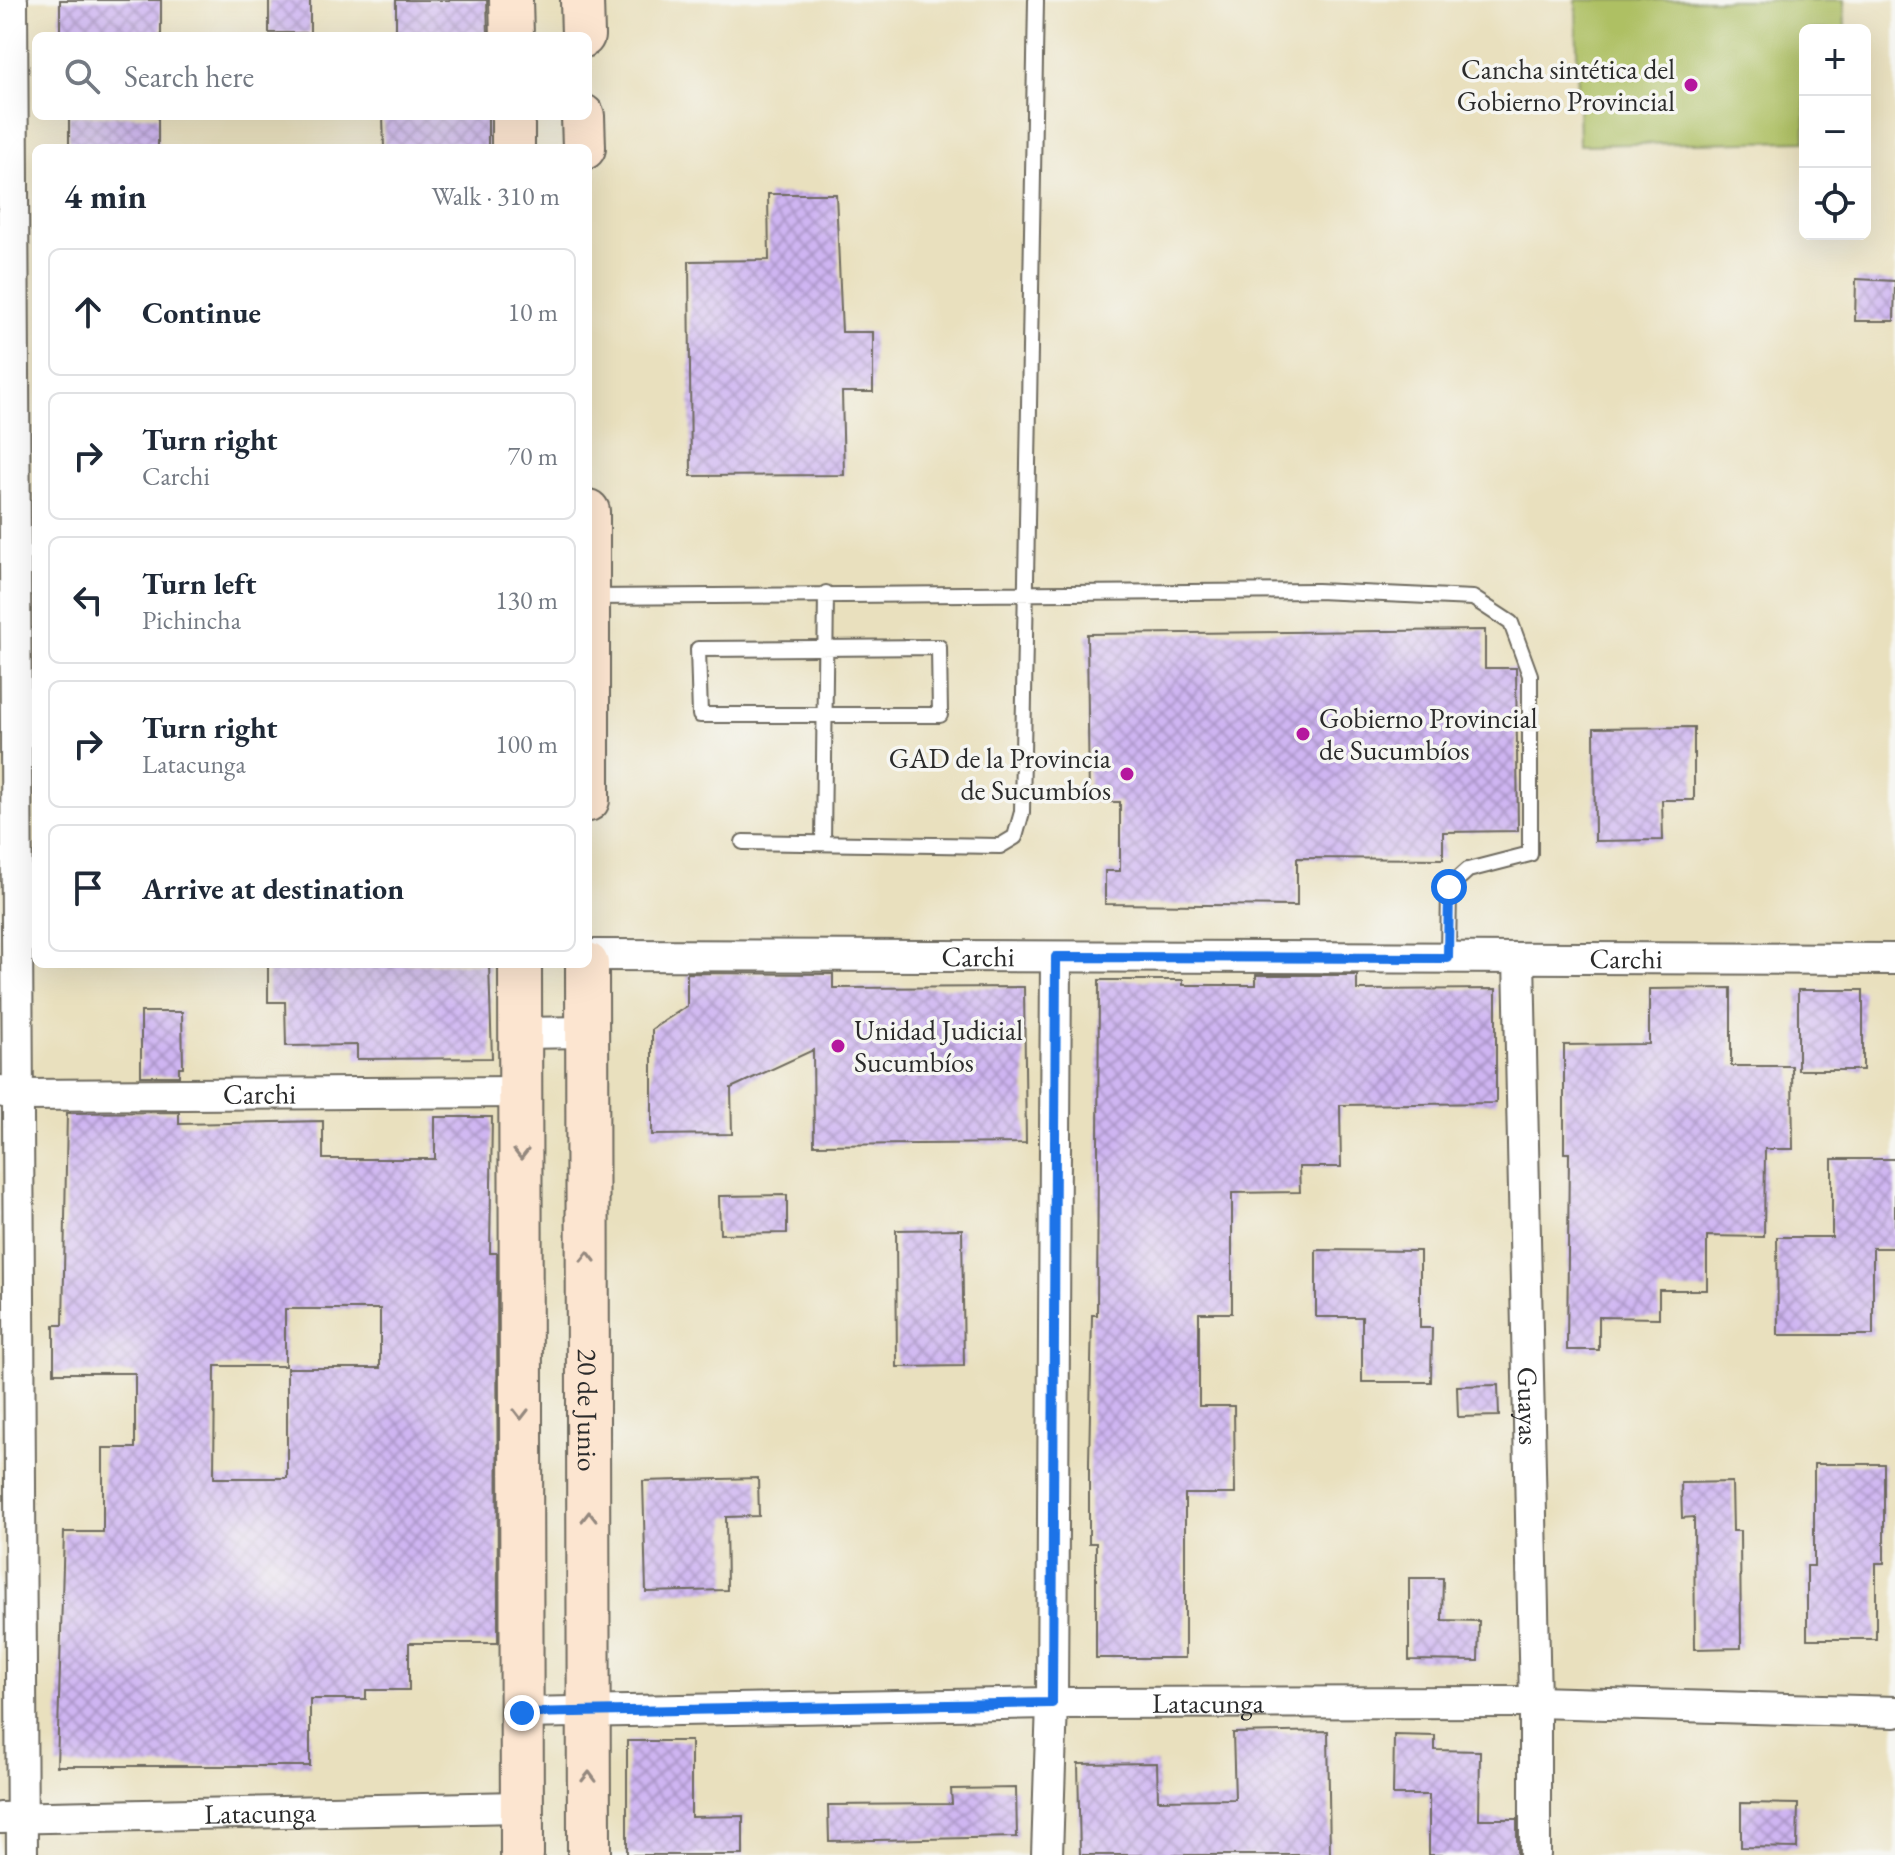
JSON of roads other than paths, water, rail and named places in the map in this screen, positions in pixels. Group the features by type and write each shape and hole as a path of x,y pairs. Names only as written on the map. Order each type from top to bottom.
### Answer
{"street":[{"path":"12,0 6,122 7,191 26,408 9,1093 11,1818 22,1855"},
{"path":"511,0 512,32"},
{"path":"582,0 583,32"},
{"path":"513,120 513,144"},
{"path":"583,120 584,144"},
{"name":"Carchi","path":"592,955 1895,959"},
{"path":"1047,1855 1052,1703 1056,957"},
{"name":"Guayas","path":"1519,958 1535,1702 1535,1855"},
{"path":"520,968 522,1855"},
{"name":"20 de Junio","path":"587,968 589,1855"},
{"path":"520,1033 587,1032"},
{"name":"Carchi","path":"9,1093 521,1092"},
{"name":"Latacunga","path":"522,1713 1052,1703 1535,1702 1895,1712"},
{"name":"Latacunga","path":"11,1818 521,1807"}],"lane":[{"path":"743,842 1000,846 1015,837 1022,812 1036,0"},
{"path":"592,597 1317,591 1473,598 1511,623 1530,675 1530,854 1468,870 1449,887 1448,958"},
{"path":"823,843 826,593"},
{"path":"826,647 939,647 940,715 700,715 698,649 826,647"}],"place":[{"name":"Cancha sintética del Gobierno Provincial","path":"1691,85"},
{"name":"Gobierno Provincial de Sucumbíos","path":"1303,734"},
{"name":"GAD de la Provincia de Sucumbíos","path":"1127,774"},
{"name":"Unidad Judicial Sucumbíos","path":"838,1046"}]}
